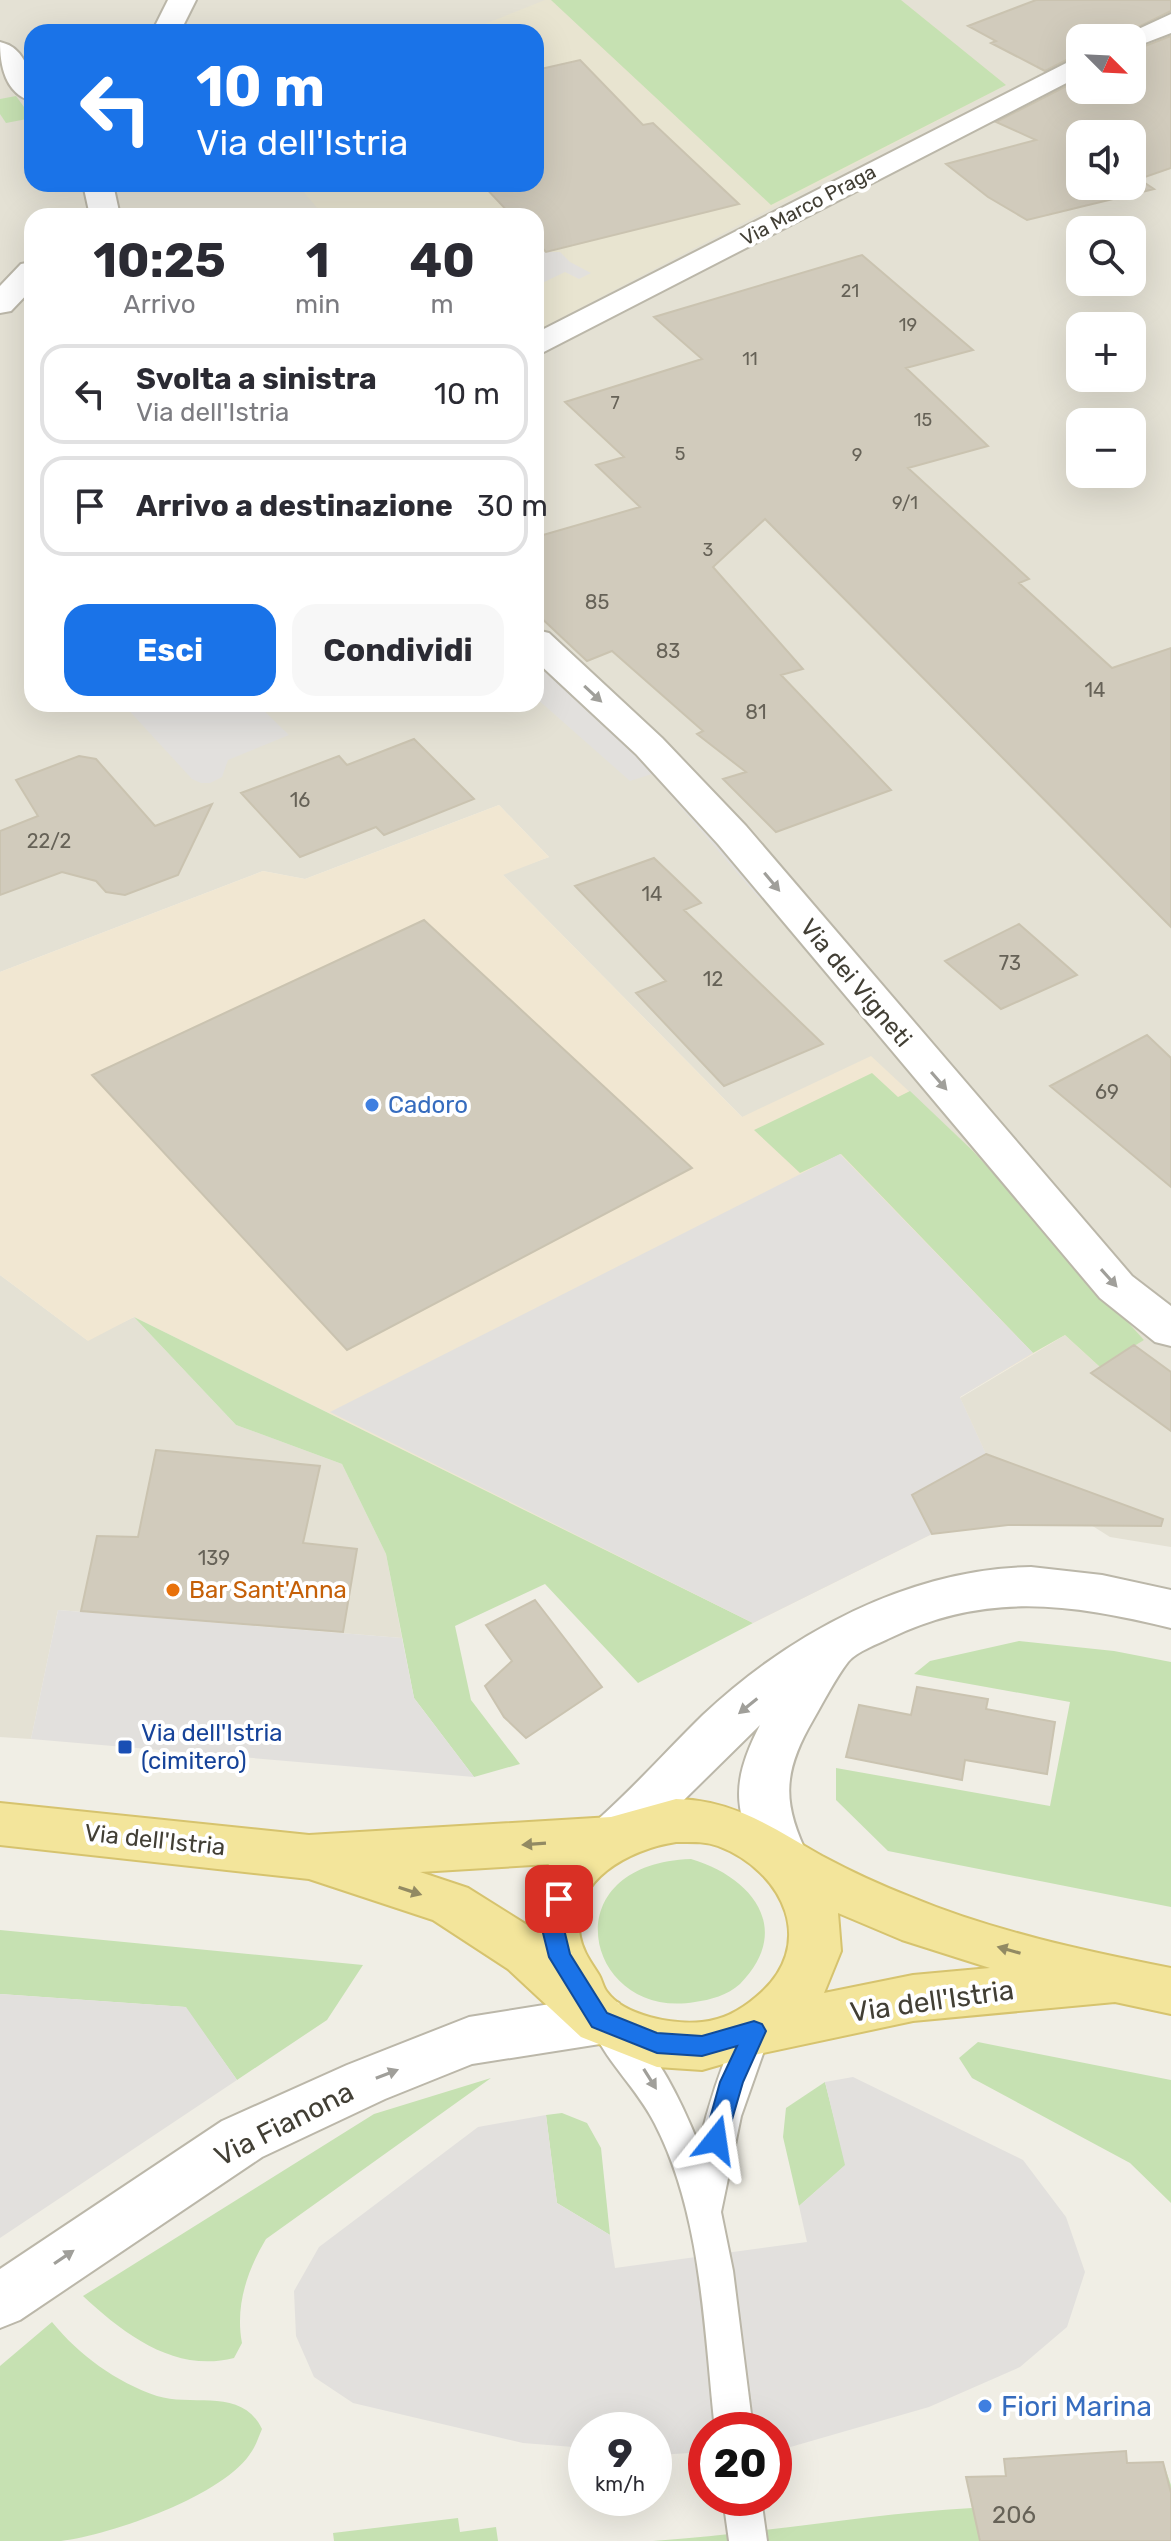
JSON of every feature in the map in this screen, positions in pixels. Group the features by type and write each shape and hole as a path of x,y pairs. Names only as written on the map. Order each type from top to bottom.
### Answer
{"main road":[{"name":"Via dell'Istria","path":"600,2020 560,1957 553,1929 559,1899 571,1874 589,1854 612,1838 638,1826 699,1820 731,1827 875,1906 946,1932 1111,1980 1171,1991"},
{"name":"Via dell'Istria","path":"0,1824 309,1857 612,1838"},
{"name":"Via dell'Istria","path":"309,1857 450,1904 527,1953 600,2020 657,2043 702,2046 754,2031 913,1998 1111,1980"},
{"name":"Via dell'Istria","path":"754,2031 778,2014 797,1994 811,1970 817,1936 812,1904 800,1879 783,1858"}],"street":[{"path":"170,24 182,0"},
{"path":"1146,34 1171,22"},
{"path":"0,50 24,82"},
{"name":"Via Marco Praga","path":"544,342 1066,72"},
{"path":"0,304 24,279"},
{"name":"Via dei Vigneti","path":"544,648 649,746 732,835 1116,1287 1164,1314"},
{"path":"612,1838 644,1811 737,1715 773,1685 834,1646 918,1606 986,1588 1048,1587 1171,1609"},
{"path":"783,1858 765,1820 766,1773 783,1724 834,1646"},
{"name":"Via Fianona","path":"0,2301 242,2139 366,2082 469,2041 600,2020"}],"lane":[{"path":"600,2020 653,2080 682,2141 705,2210 732,2412"},
{"path":"705,2210 724,2111 732,2082 754,2031"},
{"path":"745,2516 748,2541"}],"shaded area":[{"path":"0,0 1171,0 1171,1547 1110,1537 1091,1525 1008,1525 932,1534 912,1495 960,1398 1065,1335 1100,1367 1143,1339 742,1117 502,874 549,857 499,805 305,879 263,871 0,972"},
{"path":"545,0 901,0 1006,85 544,327 544,208 317,208 304,192 544,192 544,24 485,24"},
{"path":"544,252 560,252 570,262 591,273 579,279 565,272 544,282"},
{"path":"544,658 773,893 759,898 652,774 630,781 544,705"},
{"path":"130,712 265,712 289,735 228,760 222,777 210,783 192,779"},
{"path":"499,805 549,857 503,875 742,1117 871,1056 973,1151 1144,1340 1100,1367 1065,1335 960,1397 986,1454 912,1495 932,1534 753,1623 134,1317 88,1341 0,1275 0,972 263,871 305,879"},
{"path":"840,1154 1033,1353 960,1397 986,1454 912,1495 932,1534 753,1623 330,1412"},
{"path":"0,1275 87,1340 134,1317 236,1425 342,1464 386,1554 402,1638 58,1610 31,1739 0,1737"},
{"path":"58,1610 402,1638 414,1698 474,1777 31,1739"},
{"path":"0,1994 186,2007 237,2080 0,2238"},
{"path":"853,2077 1023,2160 1066,2217 1085,2272 1067,2327 1020,2367 929,2407 792,2447 792,2412 688,2412 688,2453 672,2454 672,2412 568,2412 568,2447 523,2443 353,2403 314,2377 296,2336 294,2291 319,2247 478,2127 546,2115 557,2203 610,2235 615,2268 807,2242 799,2206 845,2165 825,2082"}],"green space":[{"path":"551,0 901,0 1006,85 771,205"},
{"path":"16,96 24,107 24,120 6,123 0,114 0,99"},
{"path":"872,1073 898,1097 910,1091 973,1151 1144,1340 1100,1367 1065,1335 1033,1353 841,1154 800,1173 754,1130"},
{"path":"134,1317 753,1623 638,1683 545,1584 455,1626 471,1700 520,1764 474,1777 414,1698 386,1554 342,1464 236,1425"},
{"path":"1019,1641 1114,1651 1171,1662 1171,1907 888,1851 836,1800 836,1768 1050,1806 1070,1702 914,1674 930,1661"},
{"path":"691,1859 732,1878 748,1892 759,1908 764,1925 764,1944 756,1964 730,1991 695,2002 658,2002 628,1988 608,1966 598,1940 601,1911 616,1886 646,1867"},
{"path":"0,1930 363,1965 327,2020 237,2080 185,2007 0,1994"},
{"path":"978,2042 1171,2080 1171,2203 1130,2163 972,2078 959,2058"},
{"path":"491,2078 266,2239 244,2289 240,2316 242,2343 234,2358 191,2360 171,2355 134,2337 83,2296 374,2114"},
{"path":"825,2082 846,2165 799,2206 783,2137 786,2108"},
{"path":"562,2113 587,2123 601,2148 610,2235 557,2203 546,2115"},
{"path":"52,2322 74,2346 99,2366 142,2390 171,2399 216,2401 242,2408 253,2416 262,2429 252,2451 218,2483 137,2521 61,2541 0,2541 0,2366"},
{"path":"1126,2451 1127,2463 1163,2462 1171,2485 1171,2541 653,2541 972,2508 966,2477 1005,2476 1004,2459"},
{"path":"458,2518 460,2532 496,2527 498,2541 334,2541 333,2533"}],"building":[{"path":"1036,0 1171,0 1171,11 1145,24 1066,24 1066,60 1045,71 991,43 996,41 968,26"},
{"path":"1171,36 1171,168 1146,177 1146,120 1066,120 1066,200 1109,200 1027,220 988,197 946,164 1036,140 996,122 1066,86 1066,104 1146,104 1146,46"},
{"path":"580,60 643,125 653,123 739,204 546,252 544,208 504,208 490,192 544,192 544,68"},
{"path":"862,255 973,350 906,368 988,446 908,468 1029,579 1019,583 1112,668 1171,648 1171,927 765,519 713,567 803,669 781,675 891,790 776,832 723,779 746,772 697,734 703,731 612,651 587,661 544,621 544,535 640,507 596,465 624,457 565,402 702,359 654,317"},
{"path":"414,739 474,799 384,835 376,827 300,857 241,793 339,756 347,765"},
{"path":"79,756 96,759 155,826 212,804 178,875 125,895 106,892 96,881 62,872 0,895 0,831 38,816 16,780"},
{"path":"654,858 701,903 684,910 823,1044 724,1086 636,993 666,981 575,886"},
{"name":"Cadoro","path":"424,920 692,1168 347,1350 92,1075"},
{"path":"1019,924 1077,975 1001,1009 945,961"},
{"path":"1147,1035 1171,1058 1171,1187 1050,1086"},
{"path":"1134,1345 1171,1372 1171,1431 1091,1373"},
{"path":"156,1450 320,1466 303,1543 357,1549 343,1632 81,1611 97,1536 138,1537"},
{"path":"986,1454 1163,1519 1161,1526 1008,1525 932,1534 912,1495"},
{"path":"535,1600 602,1687 526,1738 504,1717 485,1686 512,1661 486,1625"},
{"path":"917,1687 988,1699 986,1709 1055,1722 1047,1774 965,1760 962,1780 846,1757 859,1705 911,1715"},
{"path":"1126,2451 1127,2463 1163,2462 1171,2493 1171,2541 980,2541 966,2477 1006,2476 1004,2459"}],"place":[{"name":"Cadoro","path":"372,1105"},
{"name":"Bar Sant'Anna","path":"173,1590"},
{"name":"Via dell'Istria (cimitero)","path":"125,1747"},
{"name":"Fiori Marina","path":"985,2406"}],"route":[{"path":"559,1899 553,1929 560,1957 577,1989 600,2020 657,2043 702,2046 729,2041 754,2031 732,2082 716,2140"}]}
